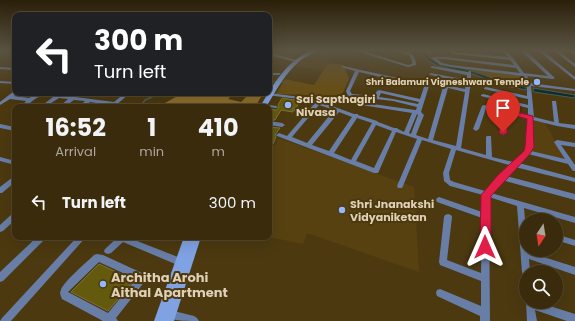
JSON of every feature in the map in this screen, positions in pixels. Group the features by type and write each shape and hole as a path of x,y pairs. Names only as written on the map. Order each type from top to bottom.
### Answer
{"main road":[{"path":"272,87 280,74 290,65"},
{"path":"272,88 291,65"},
{"path":"166,319 180,262 188,240"},
{"path":"166,319 195,240"}],"street":[{"path":"446,65 553,78"},
{"path":"440,293 485,317 486,195 530,147 528,80 518,67 502,65"},
{"path":"539,65 564,88"},
{"path":"558,65 575,78"},
{"path":"343,67 427,86 421,103 406,134"},
{"path":"432,67 470,73 468,91 456,149 446,173 447,181 486,195 575,220"},
{"path":"0,68 12,68"},
{"path":"358,70 348,91 350,95 421,103"},
{"path":"272,74 280,74"},
{"path":"431,74 469,82"},
{"path":"1,83 12,83"},
{"path":"430,83 468,91"},
{"path":"430,141 446,86"},
{"path":"486,88 529,90 564,88 575,90"},
{"path":"272,93 319,102 406,134 514,165 575,180"},
{"path":"0,104 12,95"},
{"path":"483,95 530,107"},
{"path":"26,104 37,96"},
{"path":"46,104 58,96 107,104"},
{"path":"114,104 124,96"},
{"path":"9,97 30,100"},
{"path":"65,104 73,98"},
{"path":"338,100 393,107 416,112 421,115 413,136"},
{"path":"84,104 88,101"},
{"path":"288,138 319,102"},
{"path":"554,102 558,124"},
{"path":"476,129 484,106 575,127"},
{"path":"272,107 276,107"},
{"path":"308,146 338,109"},
{"path":"296,110 309,113"},
{"path":"503,132 506,111"},
{"path":"330,154 356,116"},
{"path":"353,162 375,122"},
{"path":"272,123 282,125"},
{"path":"0,126 12,128"},
{"path":"279,135 376,171 395,130"},
{"path":"489,137 489,158"},
{"path":"400,186 420,138"},
{"path":"574,164 566,157 558,142 575,144"},
{"path":"527,152 574,164"},
{"path":"0,159 12,162"},
{"path":"501,177 575,197"},
{"path":"2,188 12,181"},
{"path":"439,200 486,216"},
{"path":"520,204 522,213"},
{"path":"448,217 443,262 485,279"},
{"path":"0,230 12,219"},
{"path":"563,239 575,243"},
{"path":"0,278 39,240"},
{"path":"5,321 79,240"},
{"path":"108,252 120,240"},
{"path":"127,240 180,262"},
{"path":"533,257 575,271"},
{"path":"97,258 100,258 141,278 111,320 65,296 64,292 66,288 97,258"},
{"path":"531,309 532,321"},
{"path":"547,309 575,319"},
{"path":"166,319 194,321"}],"shaded area":[{"path":"297,65 327,65 323,71 295,66"},
{"path":"327,65 344,65 349,79 341,97 330,104 304,95 276,94 285,79 314,85"},
{"path":"469,69 524,76 527,81 526,87 499,81"},
{"path":"177,96 231,96 228,99 241,102 247,96 261,97 257,104 163,104"},
{"path":"531,118 544,121 566,161 532,152"},
{"name":"Shri Jnanakshi Vidyaniketan","path":"278,138 414,187 419,272 307,233 303,244 272,238 272,145 275,145"}],"water":[{"path":"436,65 445,65 465,69 526,87 526,90 500,85 473,74"},
{"path":"533,88 575,95 575,98 534,92"}],"building":[{"name":"Sai Sapthagiri Nivasa","path":"282,98 300,101 296,108 293,108 293,112 281,110 275,120 272,120 272,109 276,110 279,108 278,105"},
{"path":"272,127 280,128 275,135 276,137 273,144"},
{"name":"Architha Arohi Aithal Apartment","path":"99,264 134,280 108,311 71,292"}],"waterway":[{"path":"272,81 277,82"},
{"path":"281,82 289,83"},
{"path":"142,104 145,100 151,97"}],"place":[{"name":"Shri Balamuri Vigneshwara Temple","path":"537,82"},
{"name":"Sai Sapthagiri Nivasa","path":"288,105"},
{"name":"Shri Jnanakshi Vidyaniketan","path":"342,210"},
{"name":"Architha Arohi Aithal Apartment","path":"103,284"}],"route":[{"path":"485,247 486,195 530,147 530,117 506,111 503,132"}]}
